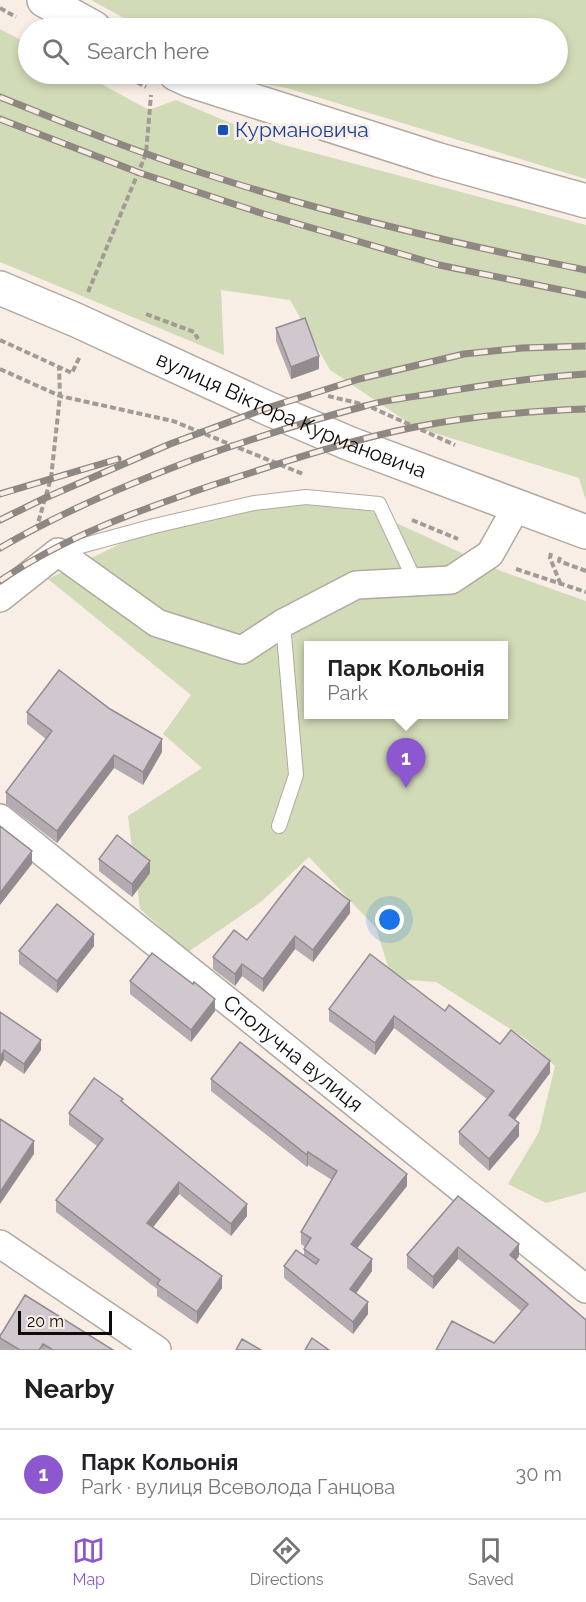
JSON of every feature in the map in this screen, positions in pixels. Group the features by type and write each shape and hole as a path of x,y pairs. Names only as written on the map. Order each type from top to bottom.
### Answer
{"street":[{"path":"45,0 76,18"},
{"path":"202,84 439,160 586,201"},
{"name":"вулиця Віктора Курмановича","path":"0,288 348,442 585,531"},
{"path":"0,598 58,552 157,623 242,650 283,623 356,585 451,580 490,554 516,506"},
{"name":"Сполучна вулиця","path":"0,818 586,1289"},
{"path":"0,1244 157,1350"}],"lane":[{"path":"58,552 153,526 254,503 306,497 379,504 415,581"},
{"path":"279,826 296,775 283,623"}],"path":[{"path":"86,297 146,154 151,90 140,84"},
{"path":"194,332 199,341"},
{"path":"33,535 38,526 51,478 60,396 59,367"},
{"path":"0,369 60,396 172,421 310,477"},
{"path":"324,395 366,405 453,445"},
{"path":"405,516 468,543"},
{"path":"512,567 586,592"}],"green space":[{"path":"91,0 586,0 586,179 287,88 263,84 568,84 568,18 124,18"},
{"path":"0,29 18,39 18,84 101,84 149,110 176,100 280,144 586,225 586,501 579,478 415,427 330,370 290,300 221,290 224,355 0,262"},
{"path":"275,499 368,510 501,571 586,601 586,1192 546,1203 508,1184 539,1132 555,1066 526,1039 436,982 392,979 376,928 309,857 262,901 188,952 140,909 128,816 202,768 163,734 191,695 48,579 153,528"}],"building":[{"path":"305,318 319,356 291,367 276,328"},
{"path":"59,670 110,709 162,739 143,772 114,755 57,831 6,792 52,731 27,712"},
{"path":"0,826 32,851 0,893"},
{"path":"117,835 150,861 132,884 99,859"},
{"path":"304,866 350,901 313,950 295,936 263,979 242,964 235,974 213,957 234,930 247,940"},
{"path":"57,904 94,934 57,981 19,951"},
{"path":"152,953 215,999 191,1030 130,981"},
{"path":"370,954 445,1011 449,1005 500,1044 511,1030 550,1061 509,1115 519,1123 489,1159 459,1132 494,1091 394,1016 375,1043 329,1009"},
{"path":"0,1012 41,1040 24,1064 4,1050 0,1057"},
{"path":"240,1042 407,1174 351,1244 372,1259 350,1289 368,1302 353,1322 284,1266 296,1250 316,1264 319,1260 304,1249 311,1238 301,1232 337,1171 308,1152 307,1155 211,1079"},
{"path":"94,1078 123,1099 121,1101 247,1204 231,1224 179,1182 147,1223 222,1276 197,1312 157,1284 160,1280 56,1200 103,1139 69,1113"},
{"path":"0,1119 34,1141 0,1192"},
{"path":"458,1196 519,1244 510,1255 586,1320 586,1350 436,1350 452,1321 494,1343 528,1304 458,1247 433,1277 407,1255"},
{"path":"25,1295 113,1350 53,1350 43,1344 39,1350 20,1350 0,1338"},
{"path":"312,1338 329,1350 305,1350"},
{"path":"242,1339 261,1350 236,1350"}],"railway":[{"path":"0,97 135,150 263,192 401,229 586,270"},
{"path":"0,119 140,173 264,214 439,265 586,295"},
{"path":"0,520 170,444 267,408 359,379 464,354 522,348 586,346"},
{"path":"0,548 72,510 144,479 195,459 301,424 392,400 511,382 586,374"},
{"path":"0,581 24,565 75,538 128,515 210,486 363,439 457,420 586,409"},
{"path":"0,494 118,459"}],"place":[{"name":"Курмановича","path":"223,130"},
{"name":"Парк Кольонія","path":"406,788"}]}
